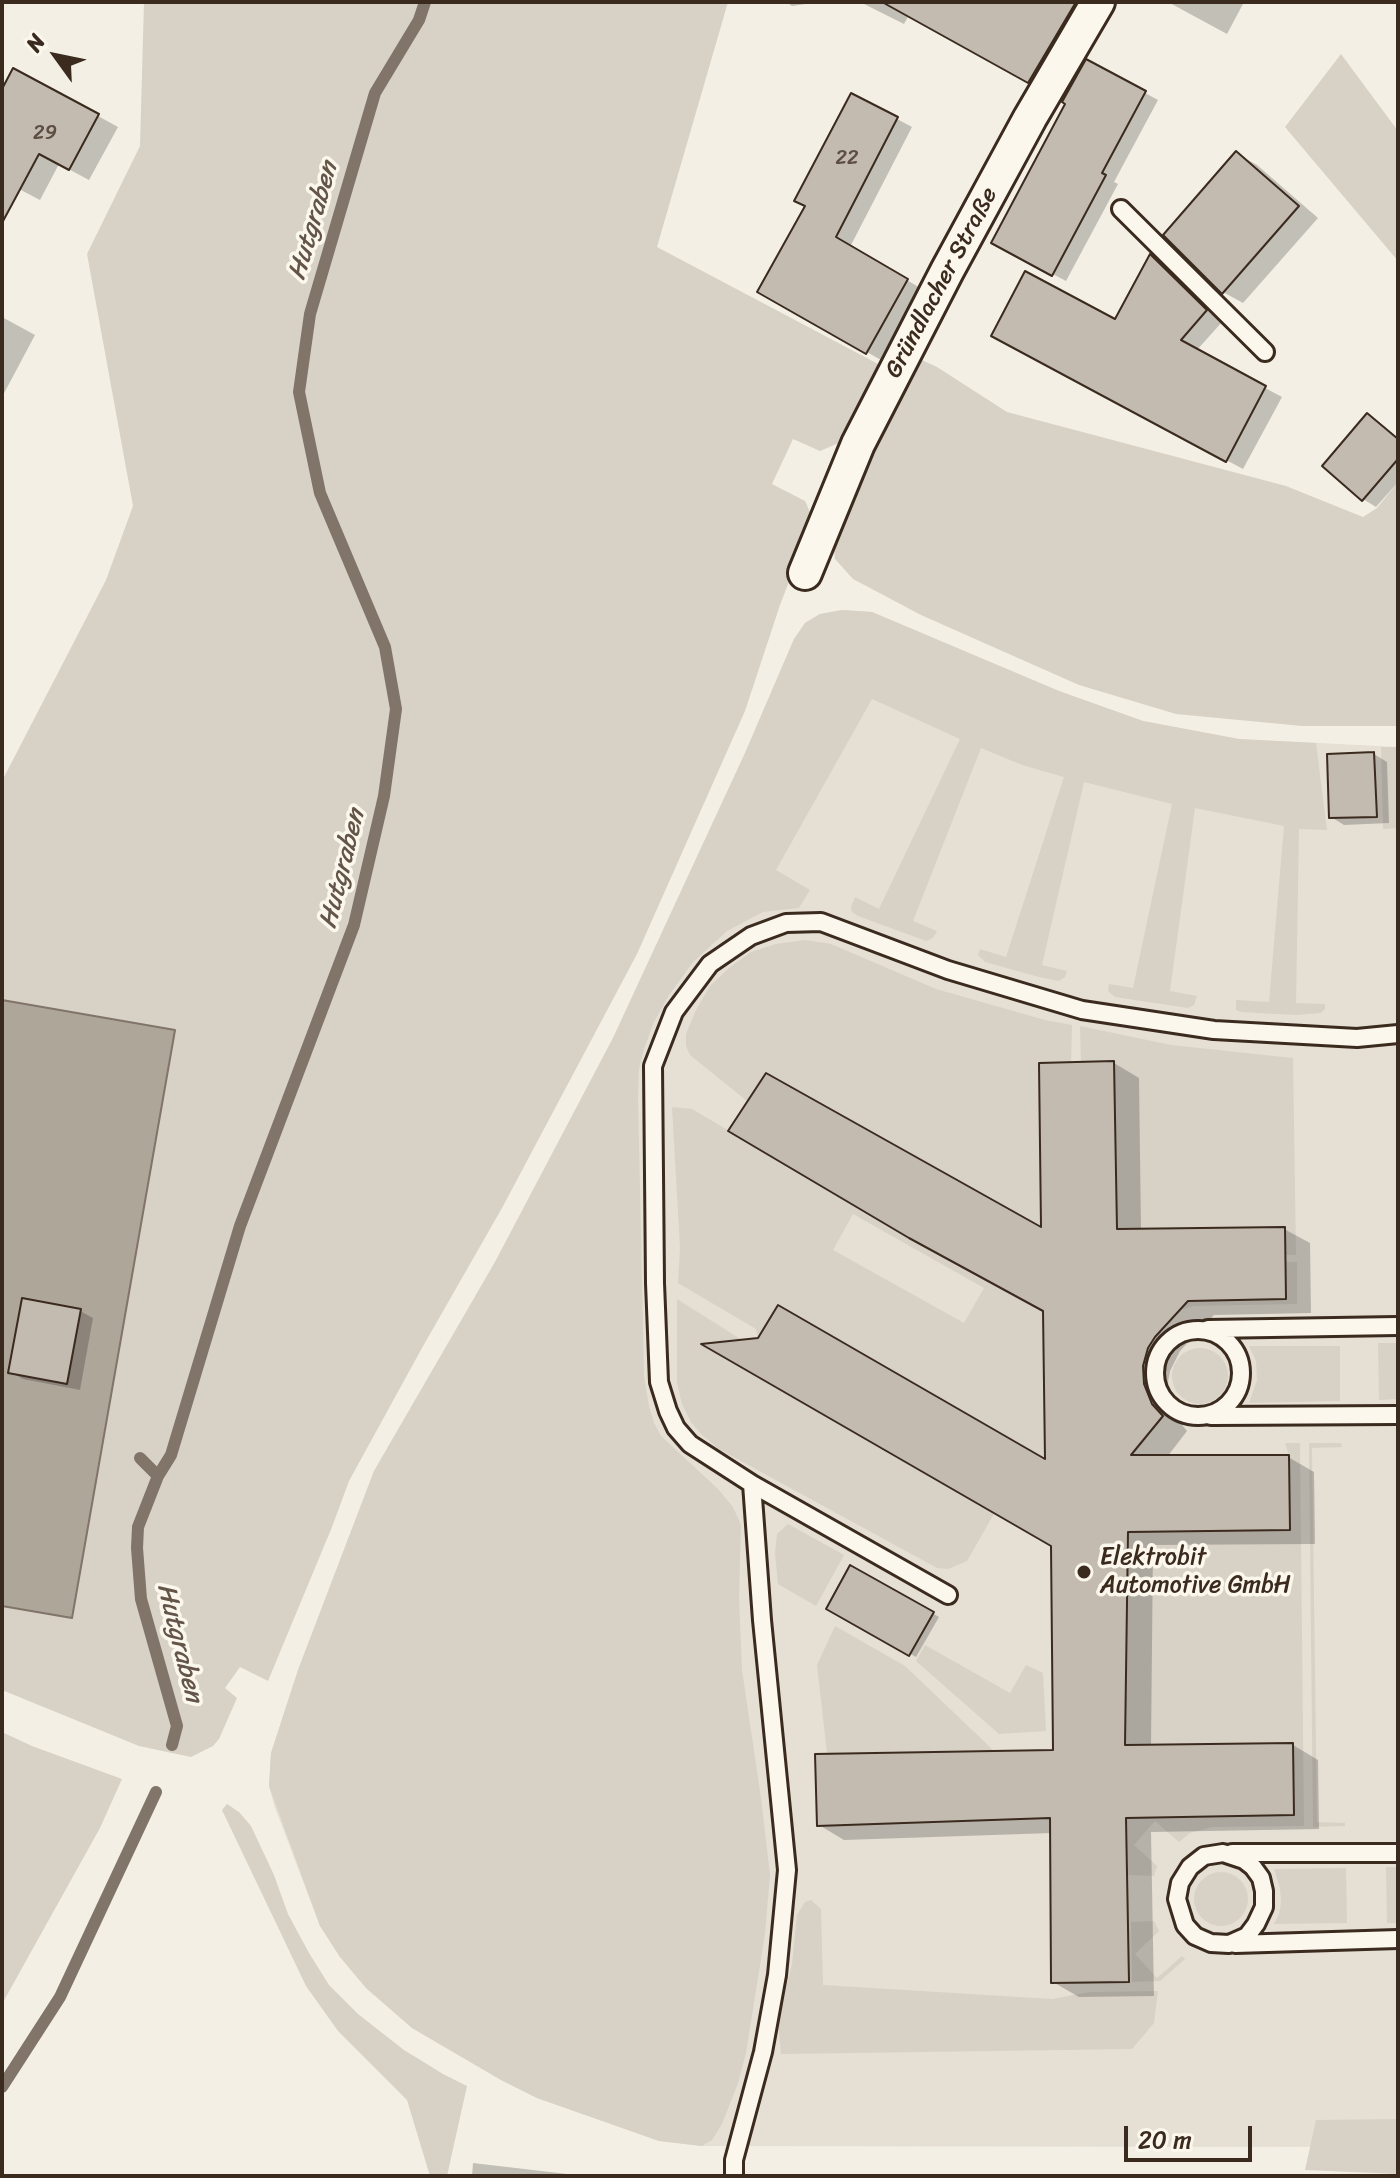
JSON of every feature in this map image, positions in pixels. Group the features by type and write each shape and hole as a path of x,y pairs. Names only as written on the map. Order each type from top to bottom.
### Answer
{"street":[{"name":"Gründlacher Straße","path":"805,573 858,444 1030,118 1098,2"}],"lane":[{"path":"1121,209 1265,352"},
{"path":"948,1595 752,1484 690,1444 676,1428 668,1411 659,1382 653,1066 674,1012 710,964 751,936 786,923 821,922 948,970 1082,1010 1214,1030 1357,1038 1398,1034"},
{"path":"1398,1326 1200,1330 1175,1337 1164,1347 1154,1374 1158,1390 1166,1402 1189,1416 1398,1415"},
{"path":"1200,1330 1216,1334 1229,1342 1241,1366 1238,1390 1231,1401 1217,1412 1205,1416"},
{"path":"734,2176 734,2160 763,2052 777,1975 787,1870 752,1484"},
{"path":"1398,1853 1223,1853 1204,1856 1190,1867 1180,1883 1177,1899 1185,1925 1195,1936 1211,1943 1398,1939"},
{"path":"1223,1853 1244,1860 1253,1867 1261,1878 1264,1891 1264,1907 1256,1924 1247,1936 1229,1944"}],"shaded area":[{"path":"144,2 728,2 657,247 880,365 841,442 820,451 793,439 772,484 805,501 813,519 745,711 637,954 502,1208 349,1481 268,1681 240,1667 225,1688 237,1698 219,1739 213,1746 191,1757 139,1746 2,1690 2,781 106,580 133,506 87,254 140,146"},
{"path":"1341,54 1398,131 1398,261 1285,127"},
{"path":"913,356 937,367 1007,412 1286,486 1363,517 1377,508 1398,482 1398,726 1302,726 1176,714 1079,685 921,615 853,579 835,559 832,536"},
{"path":"842,610 872,612 1059,691 1143,721 1239,739 1398,747 1398,2144 1302,2147 702,2146 659,2141 537,2098 501,2080 412,2028 366,1988 340,1957 320,1926 274,1805 269,1786 271,1753 298,1670 374,1471 495,1262 613,1038 745,753 794,639 805,623 820,614"},
{"path":"842,610 872,612 1059,691 1143,721 1239,739 1316,743 1327,830 1299,829 1296,1003 1325,1004 1325,1009 1321,1013 1296,1015 1236,1010 1236,1000 1269,1002 1284,826 1195,808 1170,991 1197,996 1194,1005 1188,1008 1115,997 1108,991 1109,984 1133,988 1172,804 1084,782 1042,965 1067,971 1065,977 1059,981 985,962 978,955 980,949 1006,957 1064,777 1022,765 981,748 913,921 937,931 933,938 926,941 852,912 855,897 879,909 960,739 872,699 776,870 810,890 799,908 763,912 727,931 693,962 654,1022 639,1069 638,1096 644,1376 649,1406 661,1436 718,1489 733,1507 741,1525 739,1598 742,1670 770,1875 765,1934 746,2053 722,2124 712,2140 702,2146 659,2141 537,2098 412,2028 366,1988 340,1957 320,1926 269,1786 271,1753 298,1670 374,1471 495,1262 613,1038 745,753 794,639 805,623 820,614"},
{"path":"1381,747 1398,747 1398,828 1383,829"},
{"path":"805,940 831,944 936,989 1072,1025 1071,1062 1039,1063 1040,1226 766,1073 747,1101 690,1055 686,1034 710,986 751,952"},
{"path":"2,1000 175,1030 72,1618 2,1606"},
{"path":"1080,1026 1171,1045 1293,1058 1296,1255 1285,1255 1284,1227 1117,1229 1114,1062 1081,1062"},
{"path":"672,1107 692,1109 909,1237 1007,1291 1042,1303 1045,1459 779,1306 758,1338 756,1329 678,1283 680,1248","holes":["853,1214 984,1288 964,1323 833,1250"]},
{"path":"1285,1262 1297,1262 1297,1304 1194,1306 1172,1312 1118,1302 1286,1299"},
{"path":"677,1299 742,1340 702,1344 995,1512 967,1561 948,1569 937,1568 719,1449 702,1435 682,1404 677,1383"},
{"path":"1378,1343 1398,1343 1398,1399 1379,1400"},
{"path":"1249,1346 1340,1346 1340,1401 1249,1403 1257,1380 1256,1361"},
{"path":"1200,1348 1219,1357 1228,1376 1219,1395 1200,1404 1181,1395 1172,1376 1181,1357"},
{"path":"1285,1443 1300,1443 1304,1826 1212,1827 1190,1833 1179,1842 1155,1821 1134,1845 1157,1866 1154,1876 1128,1875 1127,1818 1294,1815 1293,1743 1125,1745 1128,1532 1290,1530 1289,1455"},
{"path":"1309,1443 1341,1443 1342,1447 1312,1448 1317,1822 1345,1823 1345,1826 1313,1827"},
{"path":"788,1524 844,1555 816,1606 778,1584 777,1534"},
{"path":"835,1626 905,1666 993,1750 827,1753 817,1665"},
{"path":"925,1645 1010,1693 1026,1665 1043,1673 1046,1731 999,1734 916,1661"},
{"path":"2,1732 122,1779 100,1828 2,2004"},
{"path":"227,1804 251,1826 288,1914 329,1985 358,2014 404,2050 467,2086 447,2176 430,2176 407,2100 338,2031 306,1986 222,1810"},
{"path":"1386,1867 1398,1867 1398,1923 1387,1923"},
{"path":"1346,1868 1347,1923 1274,1924 1281,1902 1274,1869"},
{"path":"1221,1872 1240,1880 1248,1899 1240,1918 1221,1926 1202,1918 1194,1899 1202,1880"},
{"path":"811,1900 821,1909 823,1985 1052,1999 1090,1992 1158,1991 1154,2023 1132,2049 781,2054 778,2021 792,1964 797,1915 805,1902"},
{"path":"1154,1921 1159,1931 1135,1954 1157,1978 1182,1956 1185,1959 1160,1981 1132,1982 1131,1922"},
{"path":"1398,2119 1398,2174 1305,2170 1316,2120"}],"building":[{"path":"882,2 1076,2 1028,83"},
{"path":"1086,59 1146,91 1052,276 991,243"},
{"path":"13,68 99,114 69,170 39,154 2,223 2,89"},
{"path":"851,93 898,117 836,237 908,279 866,354 757,292 805,206 794,201"},
{"path":"1236,151 1299,206 1222,294 1163,235"},
{"path":"1150,254 1207,310 1181,340 1266,386 1226,462 991,336 1025,271 1115,319"},
{"path":"1367,413 1398,439 1398,459 1362,501 1322,466"},
{"path":"1374,752 1377,817 1329,818 1327,754"},
{"path":"1114,1061 1117,1229 1285,1227 1286,1299 1188,1301 1155,1337 1143,1366 1144,1384 1152,1404 1163,1416 1131,1455 1289,1455 1290,1530 1128,1532 1125,1745 1293,1743 1294,1815 1126,1818 1129,1982 1051,1983 1050,1818 817,1826 815,1754 1053,1750 1051,1546 701,1344 758,1338 778,1305 1045,1459 1043,1311 909,1238 728,1131 766,1073 1041,1227 1039,1063"},
{"path":"22,1298 81,1309 67,1384 8,1373"},
{"path":"850,1565 934,1612 909,1656 826,1609"}],"waterway":[{"name":"Hutgraben","path":"172,1745 177,1726 141,1599 138,1527 158,1476 171,1455 240,1226 354,925 384,796 396,709 385,647 320,493 299,392 310,314 375,93 419,20 425,2"},
{"path":"140,1458 158,1476"},
{"name":"Hutgraben","path":"2,2087 60,1997 156,1792"}],"place":[{"name":"Elektrobit Automotive GmbH","path":"1084,1572"}]}
